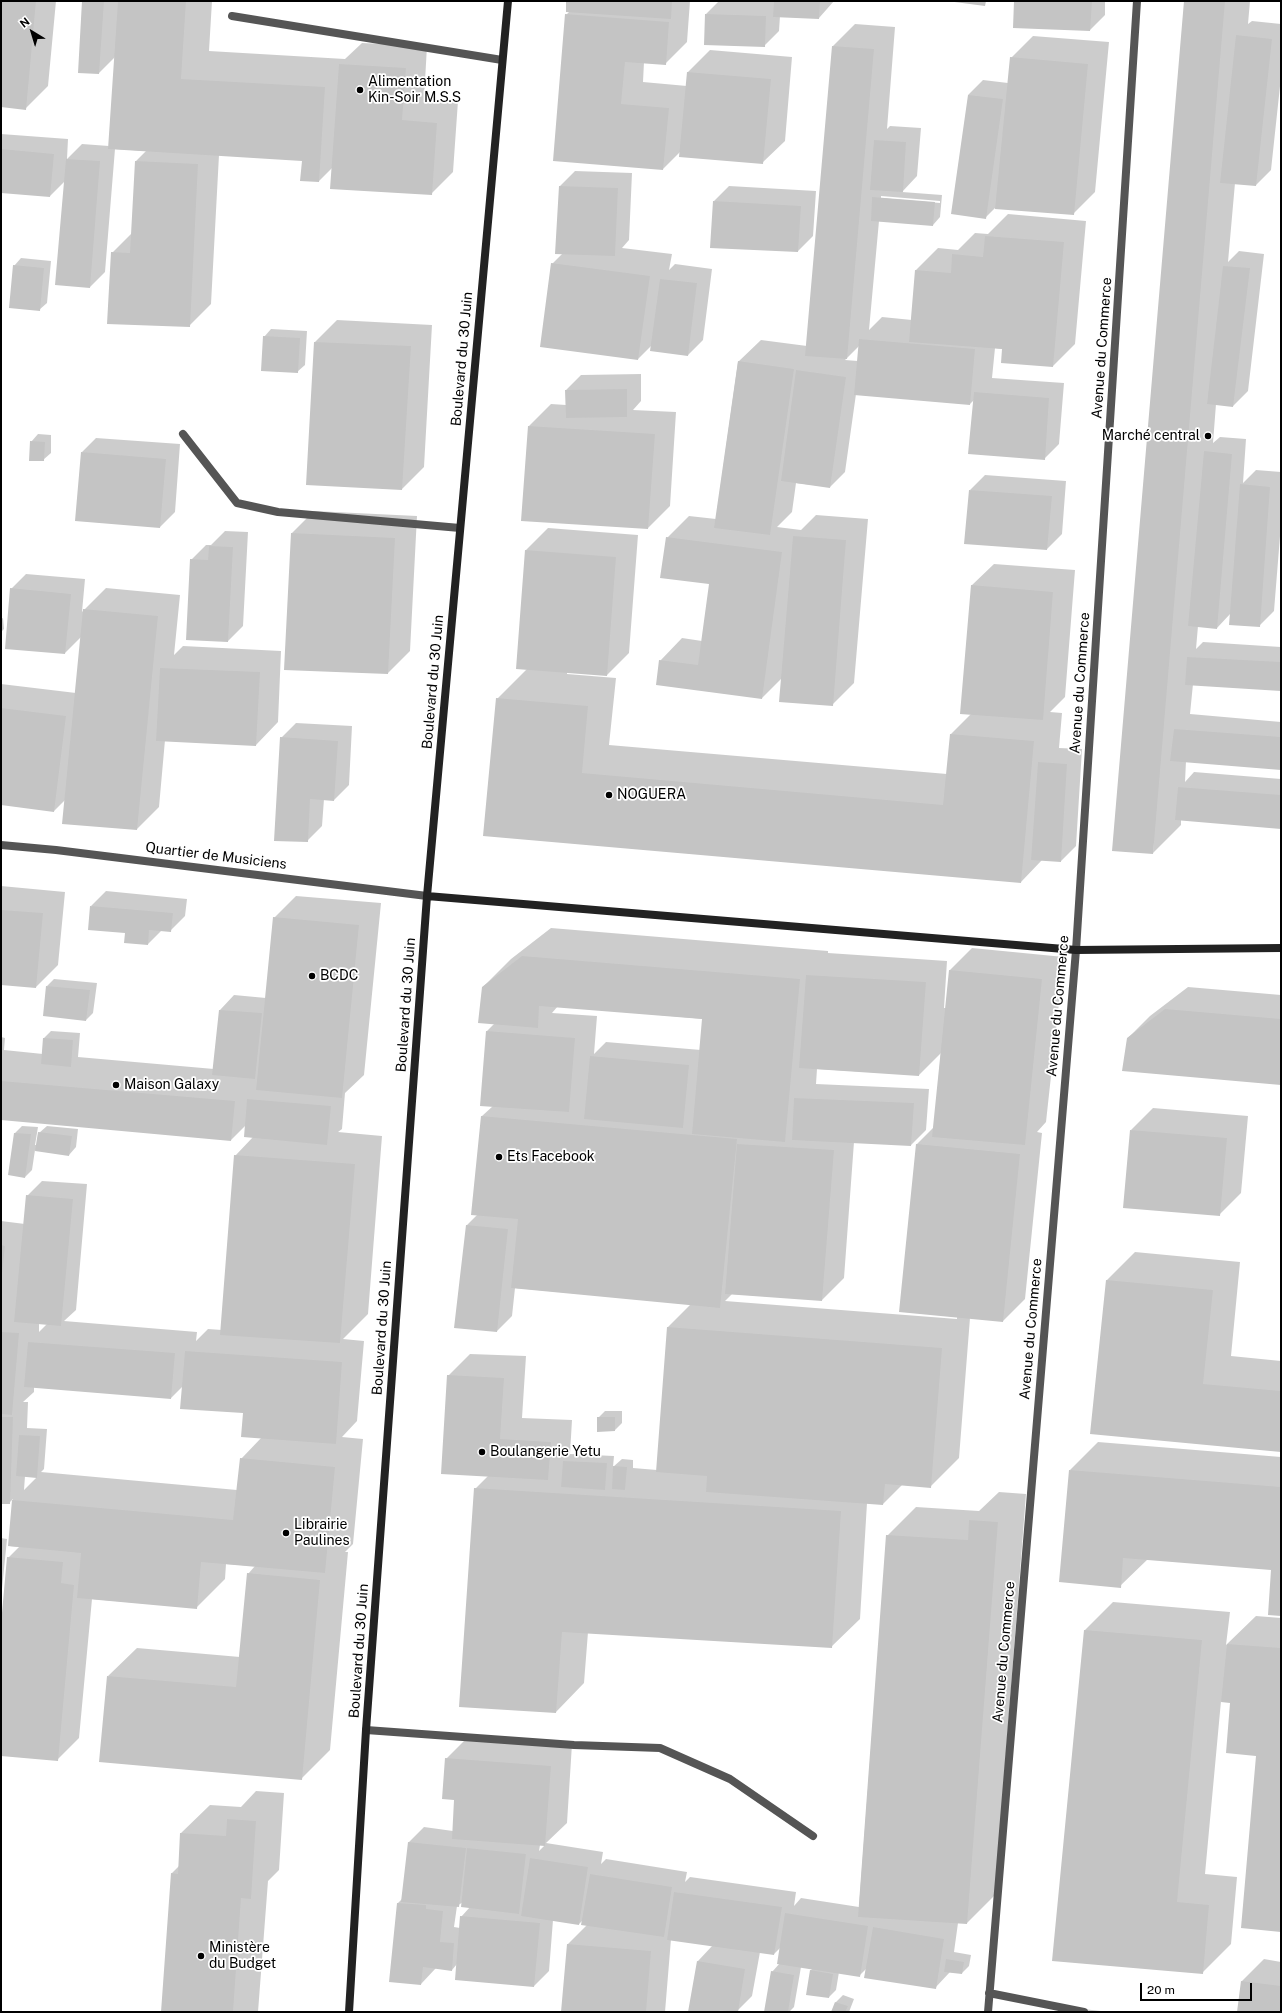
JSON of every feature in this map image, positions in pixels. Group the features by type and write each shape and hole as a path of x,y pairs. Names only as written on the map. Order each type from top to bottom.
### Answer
{"street":[{"name":"Boulevard du 30 Juin","path":"349,2012 366,1730 427,896 508,1"},
{"name":"Avenue du Commerce","path":"988,2012 1076,950 1137,1"},
{"path":"232,16 502,60"},
{"path":"183,434 237,503 278,512 460,528"},
{"name":"Quartier de Musiciens","path":"1,845 56,850 427,896"},
{"path":"427,896 1076,950 1281,948"},
{"path":"366,1730 574,1745 660,1748 730,1779 813,1836"},
{"path":"989,1993 1084,2012"}],"building":[{"path":"1,1 36,1 26,110 1,107"},
{"path":"82,1 104,1 99,74 78,73"},
{"path":"118,1 186,1 181,79 325,87 319,182 300,181 302,161 108,149"},
{"path":"566,1 672,1 671,19 566,12"},
{"path":"774,1 820,1 819,19 773,17"},
{"path":"947,1 986,1 985,6"},
{"path":"1014,1 1092,1 1090,31 1013,28"},
{"path":"1184,1 1225,1 1153,854 1112,851"},
{"path":"565,14 669,22 666,65 625,62 621,104 669,108 663,170 553,161"},
{"path":"705,14 766,16 765,47 704,45"},
{"path":"1236,35 1272,39 1256,186 1220,183"},
{"path":"832,46 874,49 847,359 805,356"},
{"path":"1010,57 1088,64 1074,215 995,209"},
{"path":"339,64 406,68 402,120 437,123 432,195 330,189"},
{"path":"687,72 771,79 763,164 679,157"},
{"path":"968,95 1003,99 986,219 951,214"},
{"path":"874,140 906,142 903,192 870,190"},
{"path":"1,149 54,154 50,197 1,193"},
{"path":"66,159 100,161 90,288 55,285"},
{"path":"135,161 198,164 190,327 107,324 111,252 130,253"},
{"path":"559,186 618,188 615,256 555,254"},
{"path":"872,197 935,202 933,226 871,221"},
{"path":"713,201 801,206 798,252 710,248"},
{"path":"985,236 1064,242 1053,367 1001,363 1002,349 909,342 915,270 951,273 952,254 983,257"},
{"path":"551,263 650,276 638,360 540,347"},
{"path":"13,265 44,268 40,311 9,308"},
{"path":"1223,266 1250,268 1233,407 1207,404"},
{"path":"660,279 697,283 688,356 650,351"},
{"path":"263,336 300,338 298,373 261,371"},
{"path":"859,339 975,349 970,405 854,395"},
{"path":"314,342 411,346 402,490 306,485"},
{"path":"738,361 794,369 770,535 714,528"},
{"path":"796,370 846,377 830,488 781,481"},
{"path":"627,389 627,417 566,418 565,390"},
{"path":"974,392 1049,398 1045,460 968,454"},
{"path":"528,426 655,434 648,529 521,521"},
{"path":"30,441 45,442 44,461 29,461"},
{"path":"1204,451 1232,454 1217,629 1188,626"},
{"path":"81,452 166,459 160,528 75,521"},
{"path":"1240,484 1270,487 1260,627 1229,625"},
{"path":"969,490 1052,496 1047,550 964,544"},
{"path":"291,533 395,538 388,674 284,670"},
{"path":"793,536 846,540 833,706 779,702"},
{"path":"666,537 782,552 762,699 656,685 659,660 698,665 709,584 660,578"},
{"path":"209,546 233,547 228,642 186,640 190,559 208,560"},
{"path":"525,550 616,557 607,676 516,669"},
{"path":"971,585 1053,592 1043,720 960,714"},
{"path":"10,588 71,594 65,654 5,649"},
{"path":"83,609 158,616 137,830 62,824"},
{"path":"1187,657 1281,662 1281,691 1185,685"},
{"path":"160,668 260,672 256,746 156,741"},
{"path":"496,698 588,706 582,773 943,805 950,734 1034,741 1021,883 483,836"},
{"path":"1,708 66,716 54,812 1,805"},
{"path":"1174,729 1281,737 1281,770 1170,761"},
{"path":"280,737 338,741 334,801 310,799 308,842 274,841"},
{"path":"1038,762 1067,764 1061,862 1031,860"},
{"path":"1178,787 1281,795 1281,829 1175,820"},
{"path":"90,906 173,913 171,932 149,930 148,945 124,943 125,933 88,930"},
{"path":"1,910 43,913 36,988 1,985"},
{"path":"273,917 359,925 342,1098 256,1090"},
{"path":"522,956 800,979 785,1142 692,1134 702,1019 539,1006 538,1028 478,1023 482,987"},
{"path":"949,970 1042,979 1025,1145 932,1137"},
{"path":"806,975 926,982 919,1076 799,1068"},
{"path":"46,986 90,990 86,1021 43,1016"},
{"path":"1165,1009 1281,1019 1281,1085 1122,1071 1127,1038"},
{"path":"219,1010 262,1013 255,1079 212,1075"},
{"path":"486,1031 575,1038 569,1112 480,1106"},
{"path":"43,1038 73,1040 71,1067 41,1064"},
{"path":"590,1056 689,1065 683,1128 584,1119"},
{"path":"1,1081 235,1101 231,1141 1,1120"},
{"path":"794,1098 914,1103 911,1146 792,1140"},
{"path":"247,1099 331,1106 327,1145 244,1137"},
{"path":"481,1116 737,1139 720,1308 511,1288 518,1219 471,1215"},
{"path":"1130,1130 1227,1138 1220,1216 1123,1208"},
{"path":"38,1132 72,1136 69,1156 35,1151"},
{"path":"14,1133 31,1134 25,1178 8,1175"},
{"path":"737,1144 834,1150 822,1301 725,1294"},
{"path":"916,1144 1020,1154 1003,1322 899,1312"},
{"path":"234,1155 355,1164 340,1343 220,1335"},
{"path":"26,1195 73,1199 61,1326 14,1322"},
{"path":"466,1225 508,1229 497,1332 454,1328"},
{"path":"1,1245 5,1246 2,1274 1,1274"},
{"path":"1106,1280 1213,1290 1203,1384 1281,1391 1281,1452 1090,1434"},
{"path":"667,1327 942,1348 931,1488 885,1484 883,1505 706,1492 707,1476 656,1472"},
{"path":"1,1332 19,1333 12,1415 1,1414"},
{"path":"28,1342 175,1353 171,1399 24,1387"},
{"path":"185,1351 342,1362 336,1444 241,1437 243,1413 180,1409"},
{"path":"447,1375 504,1378 500,1439 551,1442 548,1480 441,1474"},
{"path":"1,1417 13,1417 10,1504 1,1504"},
{"path":"597,1417 615,1417 615,1431 597,1432"},
{"path":"19,1435 40,1436 37,1478 16,1476"},
{"path":"240,1458 335,1467 325,1573 201,1562 197,1609 77,1598 81,1553 8,1546 12,1500 233,1520"},
{"path":"563,1461 607,1463 605,1490 561,1487"},
{"path":"613,1466 627,1467 625,1490 612,1489"},
{"path":"1069,1470 1281,1487 1281,1616 1268,1615 1271,1570 1123,1558 1121,1588 1059,1582"},
{"path":"474,1488 841,1511 832,1648 562,1632 556,1713 459,1707"},
{"path":"969,1520 998,1522 967,1924 858,1917 886,1535 968,1540"},
{"path":"7,1557 63,1562 61,1583 74,1585 58,1761 1,1756 1,1624"},
{"path":"247,1573 320,1580 302,1780 99,1762 107,1676 236,1687"},
{"path":"1084,1630 1202,1640 1177,1902 1209,1905 1203,1974 1052,1961"},
{"path":"1227,1644 1281,1648 1281,1932 1241,1928 1256,1756 1226,1753 1230,1703 1221,1702"},
{"path":"445,1758 551,1766 545,1846 452,1839 454,1800 442,1799"},
{"name":"Ministère du Budget","path":"227,1819 256,1821 251,1899 241,1898 233,2012 161,2012 171,1873 178,1874 180,1833 226,1836"},
{"path":"408,1842 466,1848 459,1907 401,1902"},
{"path":"467,1848 526,1854 519,1914 461,1907"},
{"path":"530,1858 588,1867 579,1925 521,1916"},
{"path":"590,1874 672,1887 664,1937 581,1925"},
{"path":"674,1892 782,1907 774,1955 667,1940"},
{"path":"397,1903 426,1905 426,1909 443,1911 440,1942 454,1943 452,1971 423,1967 421,1985 389,1982"},
{"path":"785,1913 868,1926 860,1977 777,1964"},
{"path":"460,1916 540,1923 534,1987 455,1980"},
{"path":"873,1927 944,1939 936,1989 864,1978"},
{"path":"567,1944 651,1951 646,2012 561,2012"},
{"path":"946,1959 964,1962 962,1974 944,1972"},
{"path":"697,1961 745,1969 738,2012 720,2010 719,2012 688,2012"},
{"path":"810,1970 833,1974 829,1998 806,1995"},
{"path":"771,1971 794,1975 788,2012 764,2012"},
{"path":"1241,1981 1281,1986 1281,2012 1237,2012"},
{"path":"835,2002 848,2006 845,2012 831,2012"}],"place":[{"name":"Alimentation Kin-Soir M.S.S","path":"360,90"},
{"name":"Marché central","path":"1208,436"},
{"name":"NOGUERA","path":"609,795"},
{"name":"BCDC","path":"312,976"},
{"name":"Maison Galaxy","path":"116,1085"},
{"name":"Ets Facebook","path":"499,1157"},
{"name":"Boulangerie Yetu","path":"482,1452"},
{"name":"Librairie Paulines","path":"286,1533"},
{"name":"Ministère du Budget","path":"201,1956"}]}
